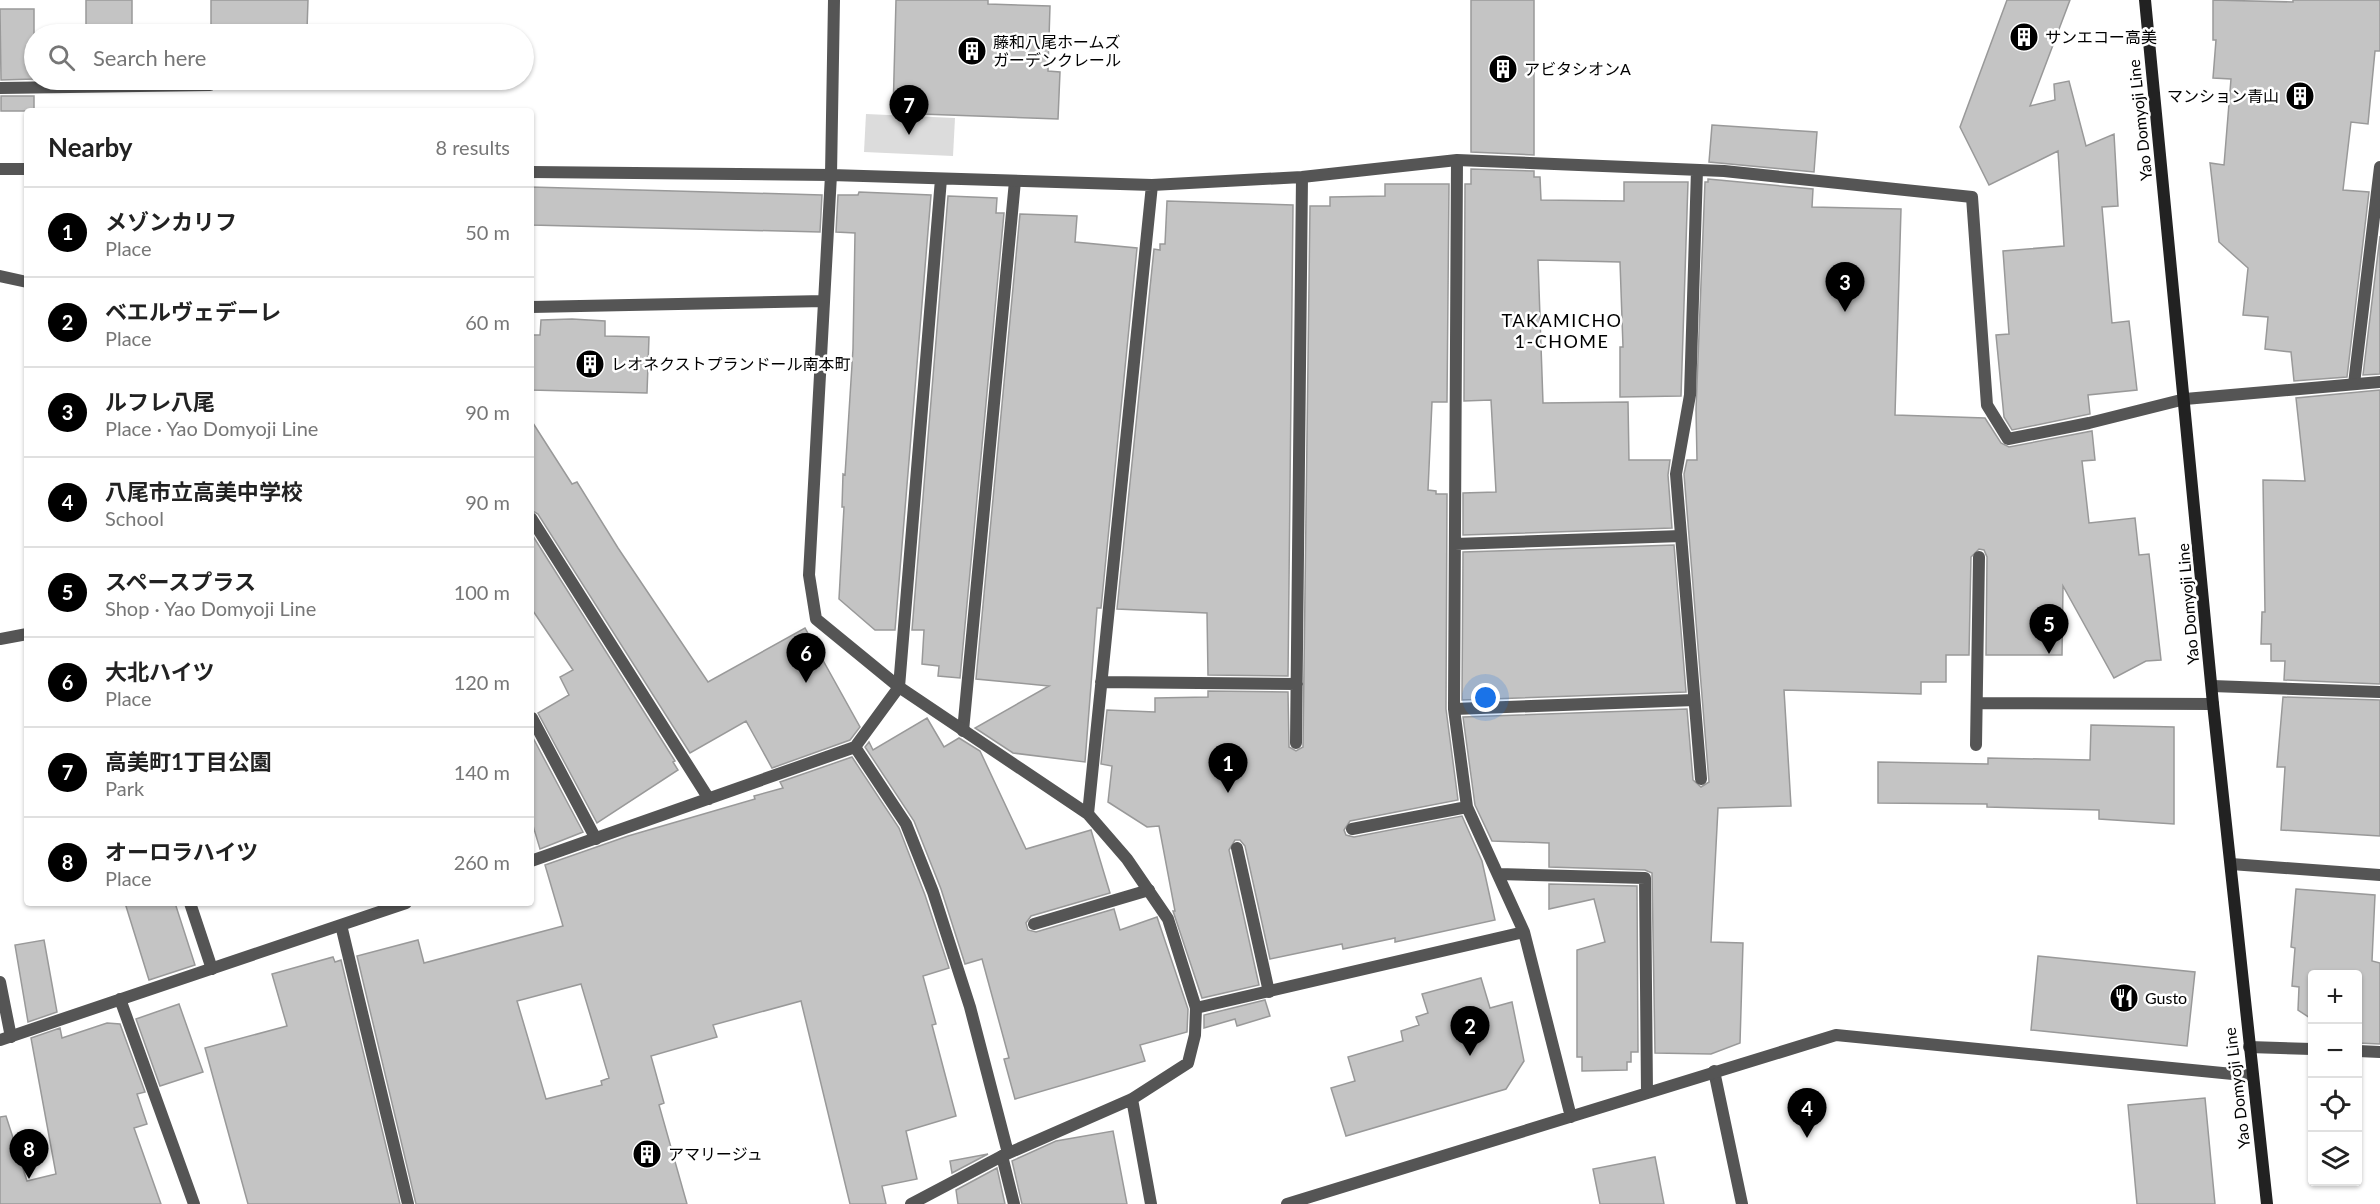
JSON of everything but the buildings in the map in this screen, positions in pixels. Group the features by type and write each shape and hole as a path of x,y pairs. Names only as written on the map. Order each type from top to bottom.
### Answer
{"main road":[{"name":"Yao Domyoji Line","path":"2145,0 2186,399 2213,704 2267,1204"}],"street":[{"path":"834,0 831,175 809,576 816,619 899,687 1088,814 1127,859 1168,919 1196,1008 1195,1035 1188,1062 1132,1099 1005,1154 911,1204"},
{"path":"0,88 24,88"},
{"path":"534,172 831,175 1152,185 1302,177 1457,160 1697,170 1972,197 1987,405 2008,439 2089,423 2186,399 2380,382"},
{"path":"1457,160 1454,709 1467,807 1524,932 1571,1117"},
{"path":"2354,384 2380,167"},
{"path":"0,169 24,170"},
{"path":"1697,170 1690,395 1676,474 1701,779"},
{"path":"1296,743 1302,177"},
{"path":"534,860 855,747 899,687 941,178"},
{"path":"963,730 1015,181"},
{"path":"1088,814 1152,185"},
{"path":"0,276 24,281"},
{"path":"534,307 824,301"},
{"path":"534,523 709,799"},
{"path":"1455,544 1681,536"},
{"path":"1976,745 1979,557"},
{"path":"0,639 24,635"},
{"path":"1101,682 1297,684"},
{"path":"2212,686 2380,692"},
{"path":"1454,709 1694,700"},
{"path":"1977,703 2213,704"},
{"path":"534,724 596,839"},
{"path":"855,747 906,824 933,892 970,1006 1005,1154 1014,1204"},
{"path":"1352,829 1467,807"},
{"path":"1237,848 1269,992"},
{"path":"2231,864 2380,875"},
{"path":"1498,874 1645,878 1647,1093"},
{"path":"1034,924 1149,890"},
{"path":"191,906 212,969"},
{"path":"0,982 5,1039 398,906"},
{"path":"341,926 408,1204"},
{"path":"1196,1008 1524,932"},
{"path":"120,999 194,1204"},
{"path":"1287,1204 1836,1035 2253,1076"},
{"path":"2249,1047 2308,1049"},
{"path":"2362,1051 2380,1052"},
{"path":"1714,1071 1742,1204"},
{"path":"1132,1099 1150,1204"}],"shaded area":[{"path":"866,114 955,118 953,156 864,152"}],"place":[{"name":"サンエコー高美","path":"2024,37"},
{"name":"藤和八尾ホームズ ガーデンクレール","path":"972,51"},
{"name":"アビタシオンA","path":"1503,69"},
{"name":"マンション青山","path":"2300,96"},
{"name":"高美町1丁目公園","path":"909,135"},
{"name":"ルフレ八尾","path":"1845,312"},
{"name":"レオネクストプランドール南本町","path":"590,364"},
{"name":"スペースプラス","path":"2049,654"},
{"name":"大北ハイツ","path":"806,683"},
{"name":"メゾンカリフ","path":"1228,793"},
{"name":"Gusto","path":"2124,998"},
{"name":"ベエルヴェデーレ","path":"1470,1056"},
{"name":"八尾市立高美中学校","path":"1807,1138"},
{"name":"アマリージュ","path":"647,1154"},
{"name":"オーロラハイツ","path":"29,1179"}],"district":[{"name":"TAKAMICHO 1-CHOME","path":"1562,331"}]}
